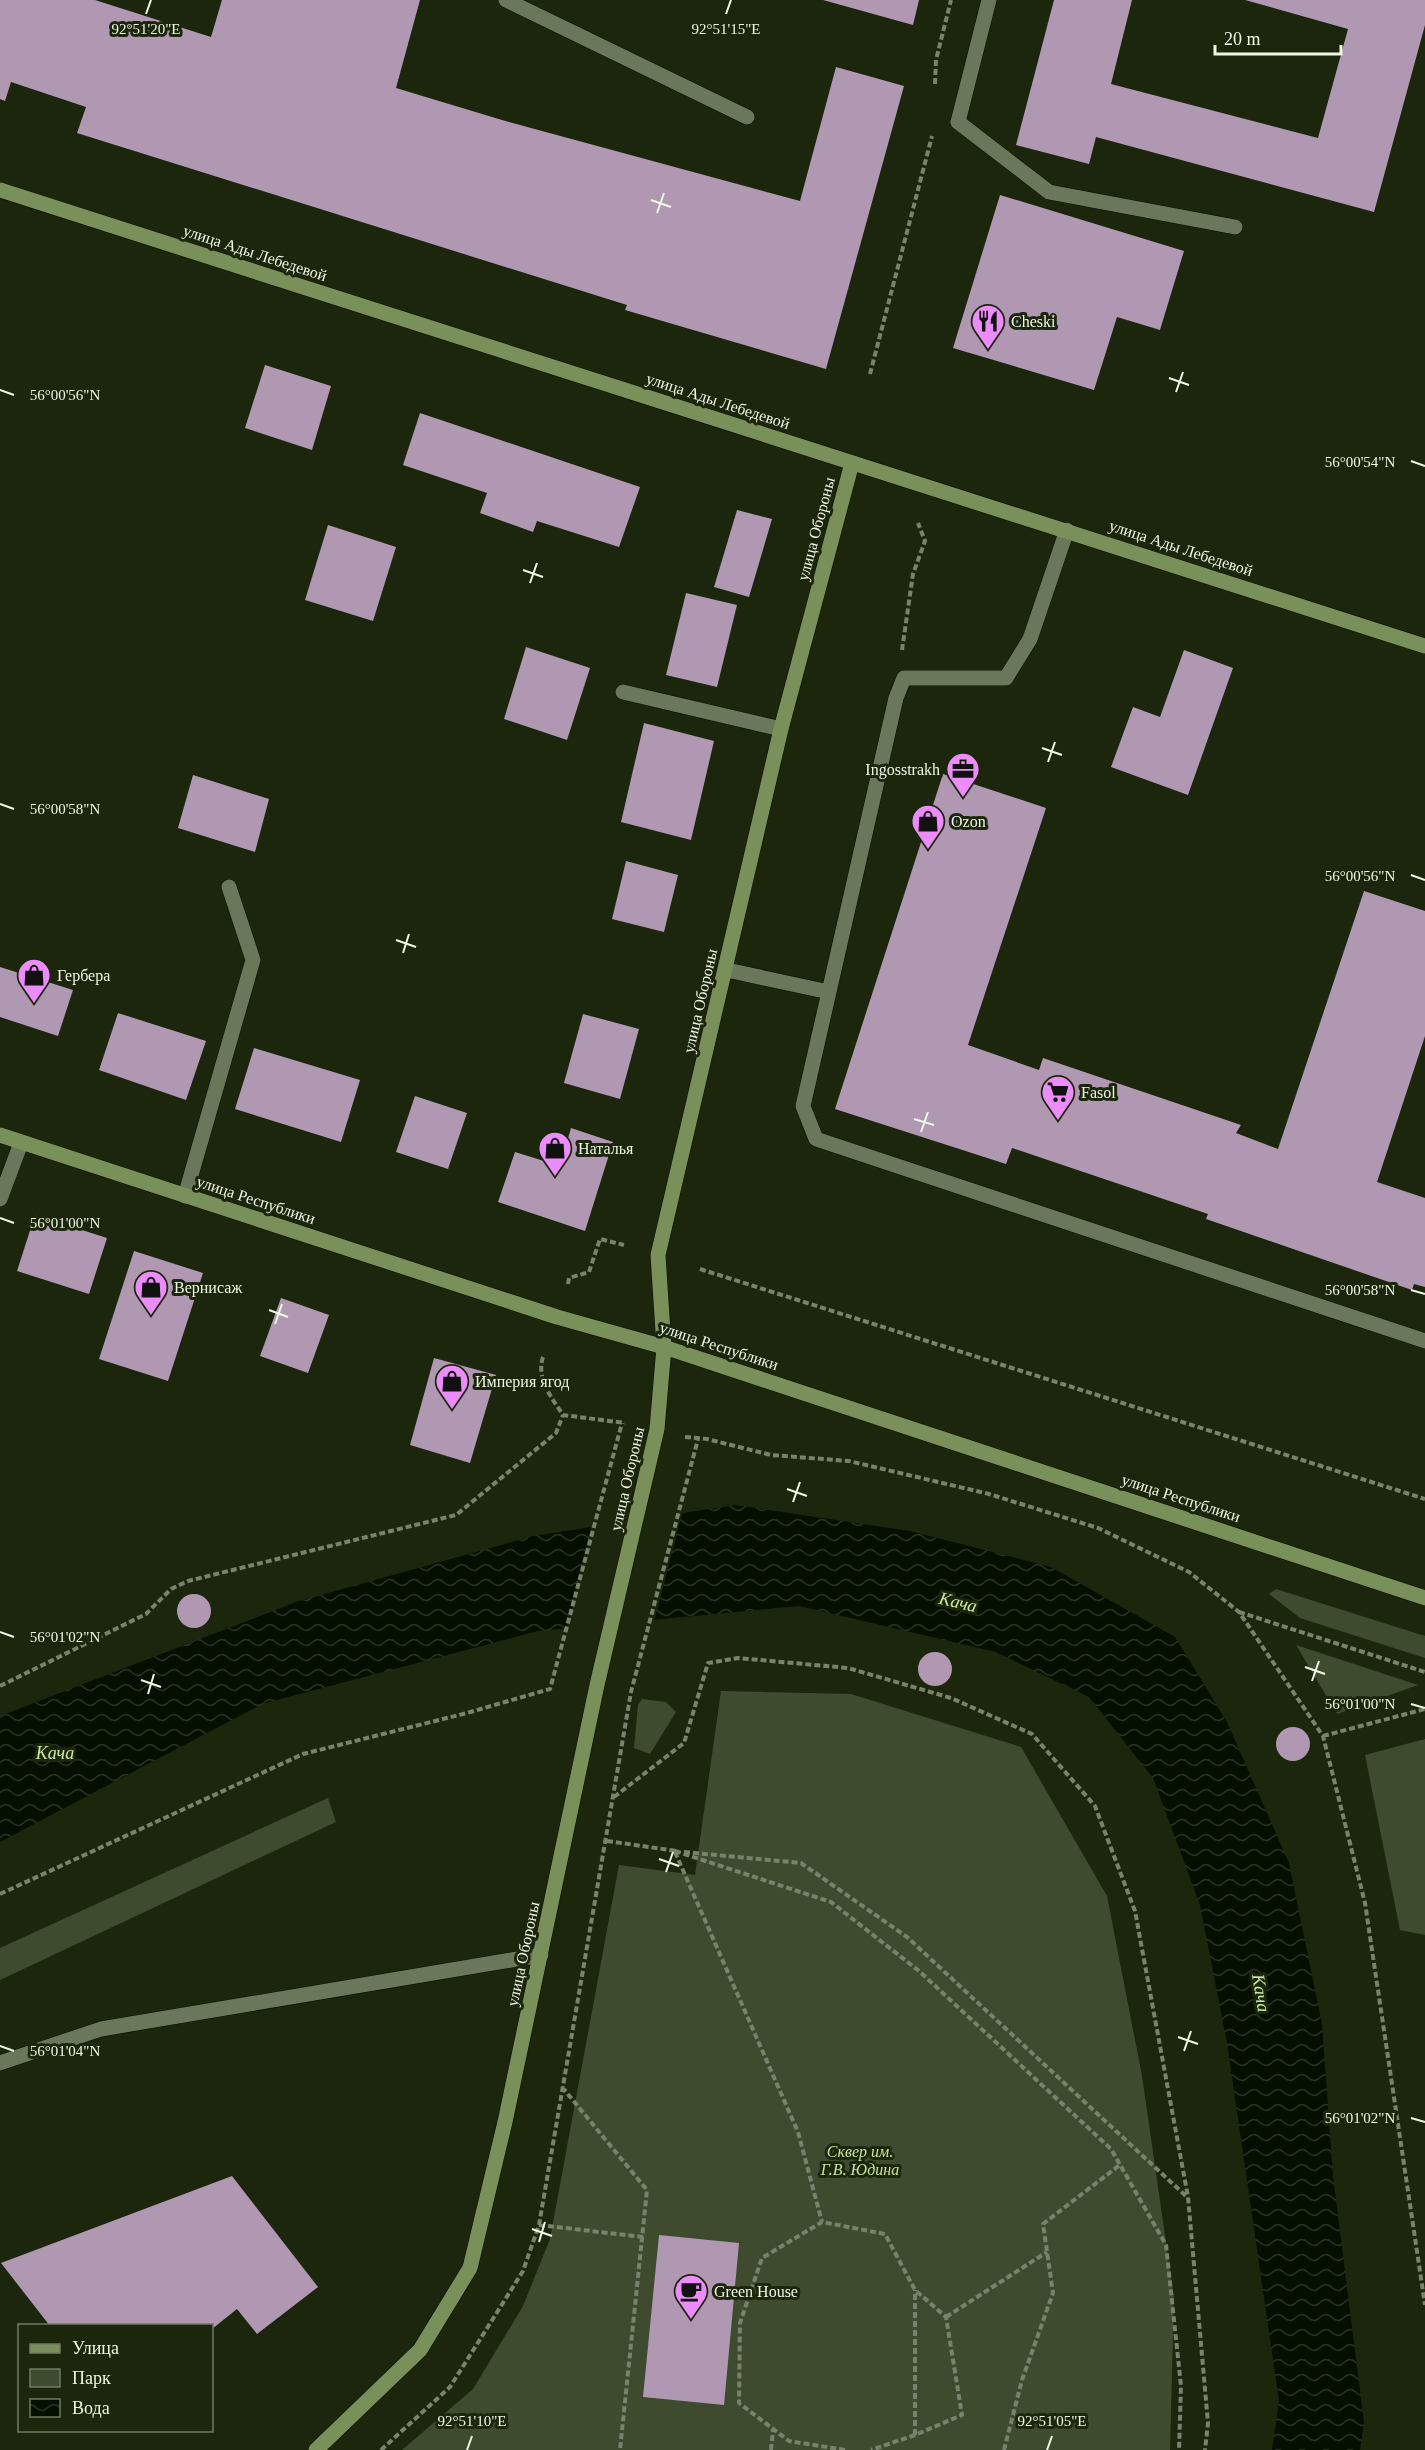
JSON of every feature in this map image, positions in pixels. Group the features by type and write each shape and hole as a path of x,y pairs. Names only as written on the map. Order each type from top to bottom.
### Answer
{"main road":[{"name":"улица Ады Лебедевой","path":"0,190 1425,646"},
{"name":"улица Обороны","path":"316,2450 420,2350 470,2268 541,1955 597,1685 661,1402 664,1347 658,1255 782,729 852,463"},
{"name":"улица Республики","path":"0,1135 557,1317 664,1347 1425,1598"}],"street":[{"path":"506,0 747,117"},
{"path":"989,0 958,122 1049,192 1235,227"},
{"path":"1067,530 1030,639 1006,678 904,678 896,698 803,1106 816,1139 1425,1341"},
{"path":"623,692 782,729"},
{"path":"185,1196 253,960 229,887"},
{"path":"727,970 829,992"},
{"path":"0,1199 21,1143"},
{"path":"0,2063 101,2029 541,1955"}],"path":[{"path":"870,374 932,141"},
{"path":"896,698 913,574 925,541 918,523"},
{"path":"568,1284 569,1278 589,1272 600,1239 624,1245"},
{"path":"700,1269 1425,1499"},
{"path":"0,1686 146,1614 171,1589 188,1581 456,1515 556,1433 562,1415 545,1385 540,1369 543,1357"},
{"path":"0,1894 303,1754 467,1713 550,1689 622,1423 562,1415"},
{"path":"685,1437 771,1455 849,1461 989,1494 1098,1528 1189,1572 1239,1612 1323,1736 1365,1903 1425,2305"},
{"path":"381,2450 450,2387 523,2271 539,2225 631,1692 698,1439"},
{"path":"1239,1612 1425,1672"},
{"path":"614,1797 684,1743 708,1663 738,1658 848,1668 951,1698 1032,1734 1095,1806 1135,1911 1188,2197 1208,2423 1205,2450"},
{"path":"1323,1736 1425,1709"},
{"path":"607,1841 675,1851 801,1863 908,1937 1188,2197"},
{"path":"675,1851 831,1902 919,1971 1111,2149 1166,2245 1181,2386 1179,2450"},
{"path":"675,1851 798,2132 822,2222"},
{"path":"562,2086 647,2190 620,2450"},
{"path":"1004,2450 1022,2380 1053,2293 1044,2224 1121,2164"},
{"path":"846,2450 789,2441 739,2403 740,2323 762,2258 822,2222 885,2234 915,2290 946,2317 962,2415 915,2436 871,2450"},
{"path":"539,2225 643,2237"},
{"path":"946,2317 1047,2252"},
{"path":"915,2290 915,2436"},
{"path":"771,2450 773,2429"}],"green space":[{"path":"1276,1589 1425,1636 1425,1658 1300,1618 1269,1594"},
{"path":"1296,1645 1418,1685 1337,1714"},
{"name":"Сквер им. Г.В. Юдина","path":"721,1691 851,1694 1021,1747 1107,1896 1142,2076 1174,2298 1170,2450 402,2450 473,2389 523,2306 550,2239 619,1865 695,1875"},
{"path":"642,1699 666,1702 676,1712 650,1754 634,1748 638,1705"},
{"path":"1425,1739 1425,1935 1400,1930 1365,1755"},
{"path":"328,1798 336,1822 0,1980 0,1948"}],"water":[{"name":"Кача","path":"735,1505 910,1531 1051,1567 1175,1637 1227,1722 1289,1863 1322,2024 1333,2176 1364,2422 1360,2450 1272,2450 1279,2401 1227,2043 1200,1905 1153,1778 1089,1697 996,1652 799,1606 538,1631 262,1704 0,1842 0,1716 296,1602 533,1536"}],"pier":[{"path":"683,1510 654,1622 566,1631 592,1524"}],"building":[{"path":"0,0 95,0 211,37 222,0 420,0 396,88 502,120 800,201 836,67 904,86 826,369 625,310 627,305 77,133 86,107 11,82 5,101 0,99"},
{"path":"823,0 919,0 913,25"},
{"path":"1054,0 1132,0 1111,84 1318,138 1348,29 1245,0 1425,0 1425,25 1374,212 1096,137 1089,164 1016,145"},
{"path":"1000,195 1184,251 1160,330 1117,317 1094,390 953,348"},
{"path":"265,365 331,386 312,450 245,428"},
{"path":"420,413 640,487 619,547 537,521 533,532 480,513 487,493 403,465"},
{"path":"737,510 772,519 749,597 714,587"},
{"path":"328,525 396,547 373,621 305,600"},
{"path":"686,593 737,605 717,687 666,675"},
{"path":"526,647 590,668 567,740 504,719"},
{"path":"1184,650 1233,668 1188,795 1111,767 1133,707 1160,717"},
{"path":"644,723 714,741 691,840 621,822"},
{"path":"943,774 1046,808 968,1045 1039,1070 1043,1058 1241,1125 1236,1133 1278,1149 1364,891 1425,911 1425,1036 1377,1182 1425,1198 1425,1287 1414,1284 1412,1290 1206,1219 1208,1214 1012,1148 1006,1164 835,1109"},
{"path":"193,775 269,799 255,852 178,828"},
{"path":"626,861 678,875 664,932 612,919"},
{"name":"Гербера","path":"0,967 73,990 58,1036 0,1017"},
{"path":"118,1013 206,1041 186,1100 99,1070"},
{"path":"583,1014 639,1029 620,1099 564,1083"},
{"path":"254,1048 360,1080 341,1142 235,1109"},
{"path":"415,1096 467,1113 448,1169 396,1152"},
{"name":"Наталья","path":"571,1128 613,1142 585,1231 498,1202 515,1152 560,1166"},
{"path":"35,1215 107,1238 89,1294 17,1271"},
{"name":"Вернисаж","path":"134,1251 203,1273 168,1381 99,1359"},
{"path":"281,1298 329,1315 308,1373 260,1356"},
{"name":"Империя ягод","path":"434,1358 496,1375 470,1463 410,1445"},
{"path":"194,1594 206,1599 211,1611 206,1623 194,1628 182,1623 177,1611 182,1599"},
{"path":"935,1652 947,1657 952,1669 947,1681 935,1686 923,1681 918,1669 923,1657"},
{"path":"1293,1727 1305,1732 1310,1744 1305,1756 1293,1761 1281,1756 1276,1744 1281,1732"},
{"path":"232,2176 318,2287 257,2334 237,2309 213,2328 213,2324 48,2324 1,2263"},
{"name":"Green House","path":"659,2235 739,2243 724,2405 643,2397"}],"place":[{"name":"Cheski","path":"988,350"},
{"name":"Ingosstrakh","path":"963,798"},
{"name":"Ozon","path":"928,850"},
{"name":"Гербера","path":"34,1004"},
{"name":"Fasol","path":"1058,1121"},
{"name":"Наталья","path":"555,1177"},
{"name":"Вернисаж","path":"151,1316"},
{"name":"Империя ягод","path":"452,1410"},
{"name":"Green House","path":"691,2320"}]}
